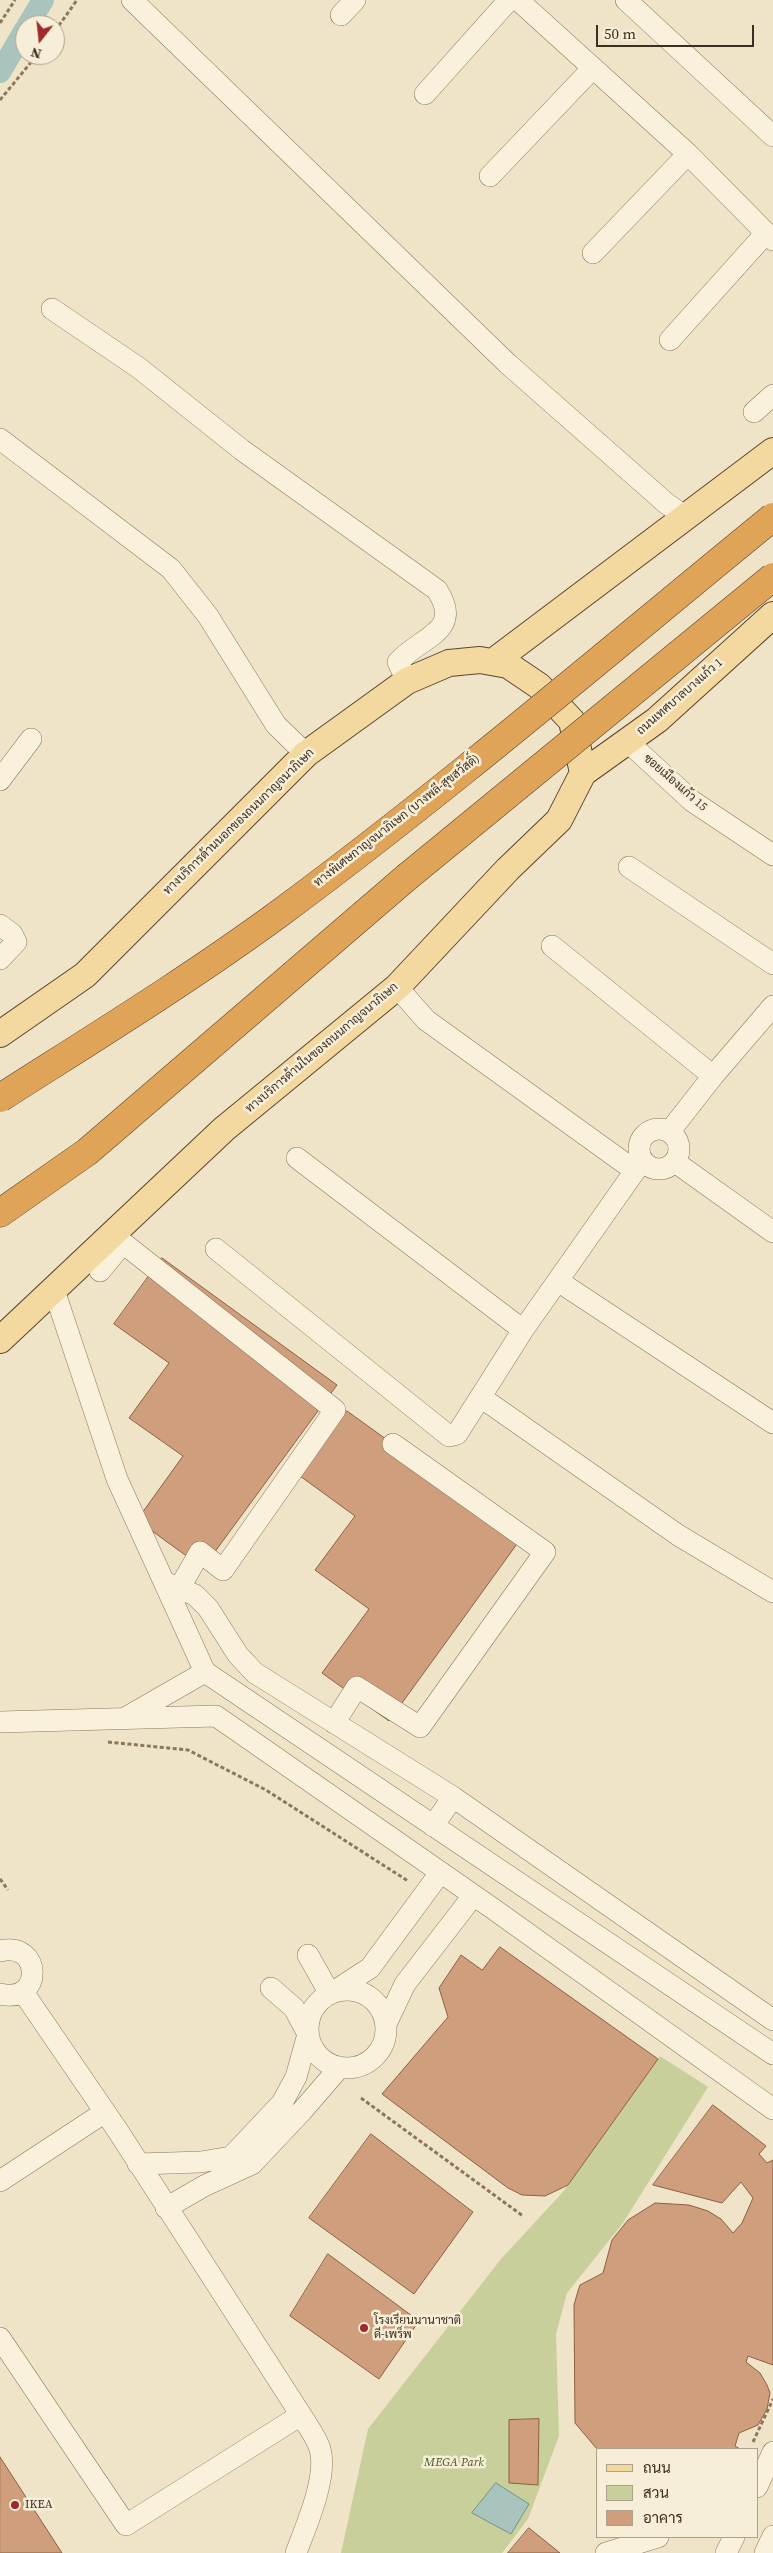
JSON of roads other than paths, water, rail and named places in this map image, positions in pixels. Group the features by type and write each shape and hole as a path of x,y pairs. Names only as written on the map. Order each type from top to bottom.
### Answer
{"highway":[{"name":"ทางพิเศษกาญจนาภิเษก (บางพลี-สุขสวัสดิ์)","path":"0,1098 113,1026 278,914 430,797 773,517"},
{"path":"0,1213 87,1152 455,836 773,577"},
{"path":"0,1234 53,1177"}],"main road":[{"path":"493,662 773,451"},
{"name":"ถนนเทศบาลบางแก้ว 1","path":"583,773 657,720 773,615"},
{"name":"ทางบริการด้านนอกของถนนกาญจนาภิเษก","path":"0,1034 85,975 306,754 406,681 449,663 480,660 508,665 539,686 572,721 583,773"},
{"name":"ทางบริการด้านในของถนนกาญจนาภิเษก","path":"0,1340 224,1129 397,987 508,869 560,820 583,773"}],"street":[{"path":"132,0 508,364 667,504 686,517"},
{"path":"426,94 509,0"},
{"path":"518,0 688,154 770,236 670,340"},
{"path":"626,0 773,136"},
{"path":"490,176 593,68"},
{"path":"593,253 688,154"},
{"path":"52,309 139,368 242,450 437,590 445,603 446,616 440,631 417,644 398,662 406,681"},
{"path":"754,412 773,395"},
{"path":"0,439 171,569 208,616 276,725 306,754"},
{"path":"0,780 31,739"},
{"name":"ซอยเมืองแก้ว 15","path":"628,742 692,801 773,855"},
{"path":"629,867 773,964"},
{"path":"0,925 12,934 16,942 0,959"},
{"path":"552,946 713,1076"},
{"path":"216,1249 449,1436 458,1434 523,1330 638,1166 639,1143 643,1135 651,1129 661,1128 670,1132 679,1145 679,1154 675,1162 668,1167 658,1169 638,1166 426,1020 397,987"},
{"path":"670,1132 713,1076 769,1018"},
{"path":"297,1158 523,1330"},
{"path":"675,1162 773,1232"},
{"path":"100,1271 123,1243 335,1410 223,1570 200,1552 172,1585"},
{"path":"558,1280 773,1423"},
{"path":"54,1290 117,1479 172,1585 205,1672 773,2054"},
{"path":"482,1398 678,1535 773,1592"},
{"path":"334,1723 357,1687 420,1727 545,1552 393,1444"},
{"path":"172,1585 195,1595 208,1608 238,1655 255,1673 453,1797 773,2020"},
{"path":"123,1718 205,1672"},
{"path":"216,1716 218,1700 225,1694 233,1692"},
{"path":"0,1722 216,1716 773,2109"},
{"path":"433,1826 453,1797"},
{"path":"138,2164 201,2162 231,2157 282,2103 296,2077 313,2010 320,2001 370,1968 440,1873"},
{"path":"386,2024 406,1984 473,1896"},
{"path":"0,1951 14,1949 21,1952 31,1964 32,1980 23,1992 15,1995 0,1994"},
{"path":"308,1955 330,1994"},
{"path":"271,1988 294,2008 308,2034 312,2046 319,2056 340,2067 364,2064 382,2048 386,2036 386,2024 382,2012 376,2002 366,1994 354,1990 342,1990 330,1994"},
{"path":"23,1992 105,2112 301,2415 320,2449 320,2479 314,2505 296,2553"},
{"path":"166,2208 204,2186 252,2164 340,2067"},
{"path":"0,2181 105,2112"},
{"path":"0,2338 126,2525 301,2415"},
{"path":"758,2486 773,2452"},
{"path":"765,2553 773,2536"},
{"path":"606,2553 655,2538"}],"water":[{"path":"496,2483 529,2504 511,2534 472,2513"}],"waterway":[{"path":"34,15 43,0"},
{"path":"0,72 15,47"}],"place":[{"name":"โรงเรียนนานาชาติ ดี-เพร็พ","path":"364,2328"},
{"name":"IKEA","path":"15,2505"}],"park label":[{"name":"MEGA Park","path":"454,2463"}]}
